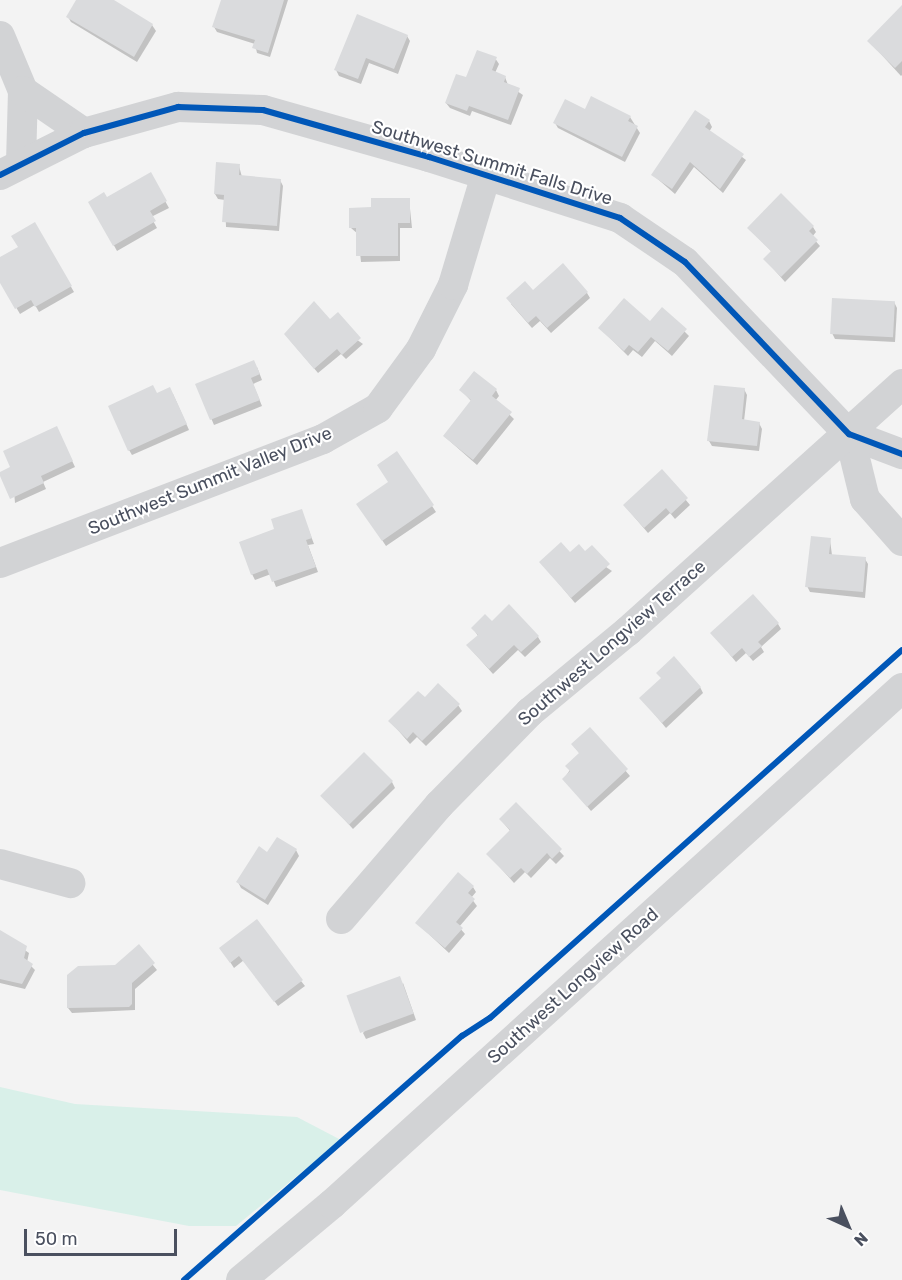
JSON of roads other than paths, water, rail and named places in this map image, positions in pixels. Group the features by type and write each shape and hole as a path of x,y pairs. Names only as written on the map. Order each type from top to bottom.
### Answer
{"street":[{"path":"0,36 22,91 11,169"},
{"path":"22,91 84,133"},
{"name":"Southwest Summit Falls Drive","path":"11,169 84,133 178,107 263,110 486,175 620,218 685,262 849,434 902,454"},
{"name":"Southwest Summit Valley Drive","path":"0,563 323,439 378,408 421,349 453,285 486,175"},
{"name":"Southwest Longview Terrace","path":"341,919 439,805 530,712 628,631 902,384"},
{"name":"Southwest Summit Falls Drive","path":"849,434 865,499 902,541"},
{"name":"Southwest Longview Road","path":"241,1280 332,1204 902,688"},
{"path":"0,864 70,883"}]}
